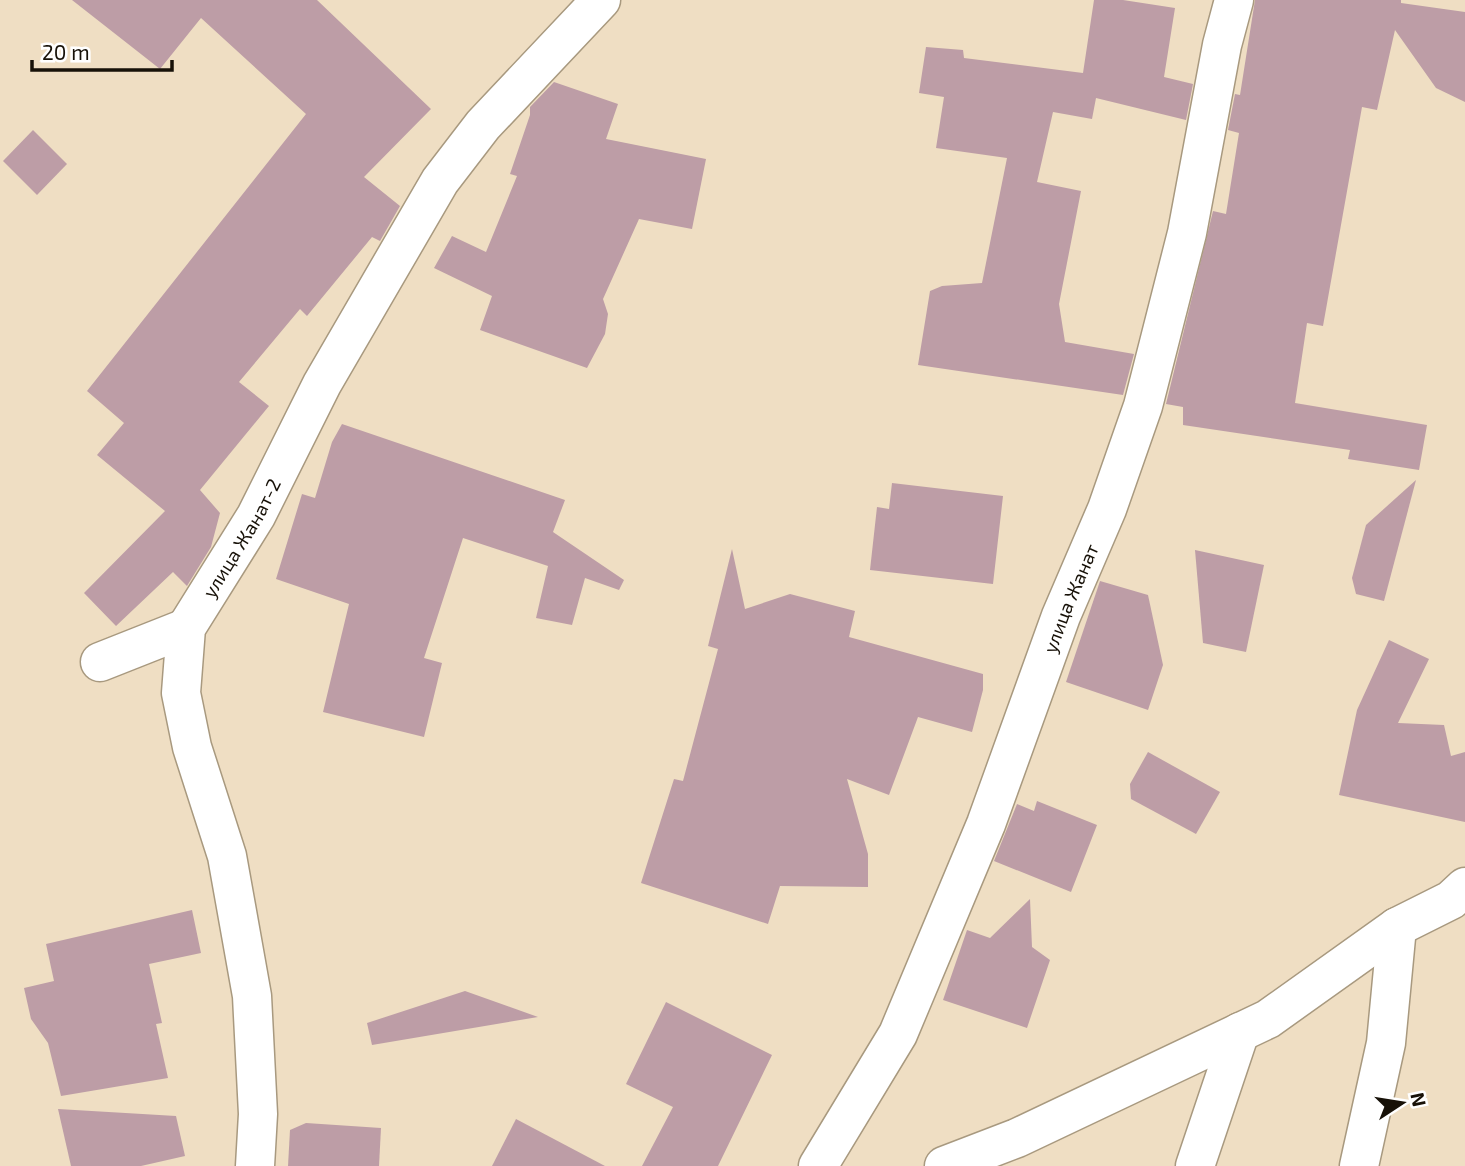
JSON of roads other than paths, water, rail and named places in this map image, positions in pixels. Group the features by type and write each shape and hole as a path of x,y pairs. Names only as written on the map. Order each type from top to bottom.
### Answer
{"street":[{"name":"улица Жанат-2","path":"254,1166 258,1114 253,996 228,856 191,747 181,693 186,628 256,516 322,384 440,181 483,125 601,0"},
{"name":"улица Жанат","path":"818,1166 898,1034 986,824 1061,616 1107,509 1143,406 1187,233 1222,45 1234,0"},
{"path":"100,662 186,628"},
{"path":"944,1166 1017,1138 1268,1019 1397,927 1451,900 1465,887"},
{"path":"1359,1166 1386,1043 1397,927"},
{"path":"1195,1166 1240,1032"}]}
